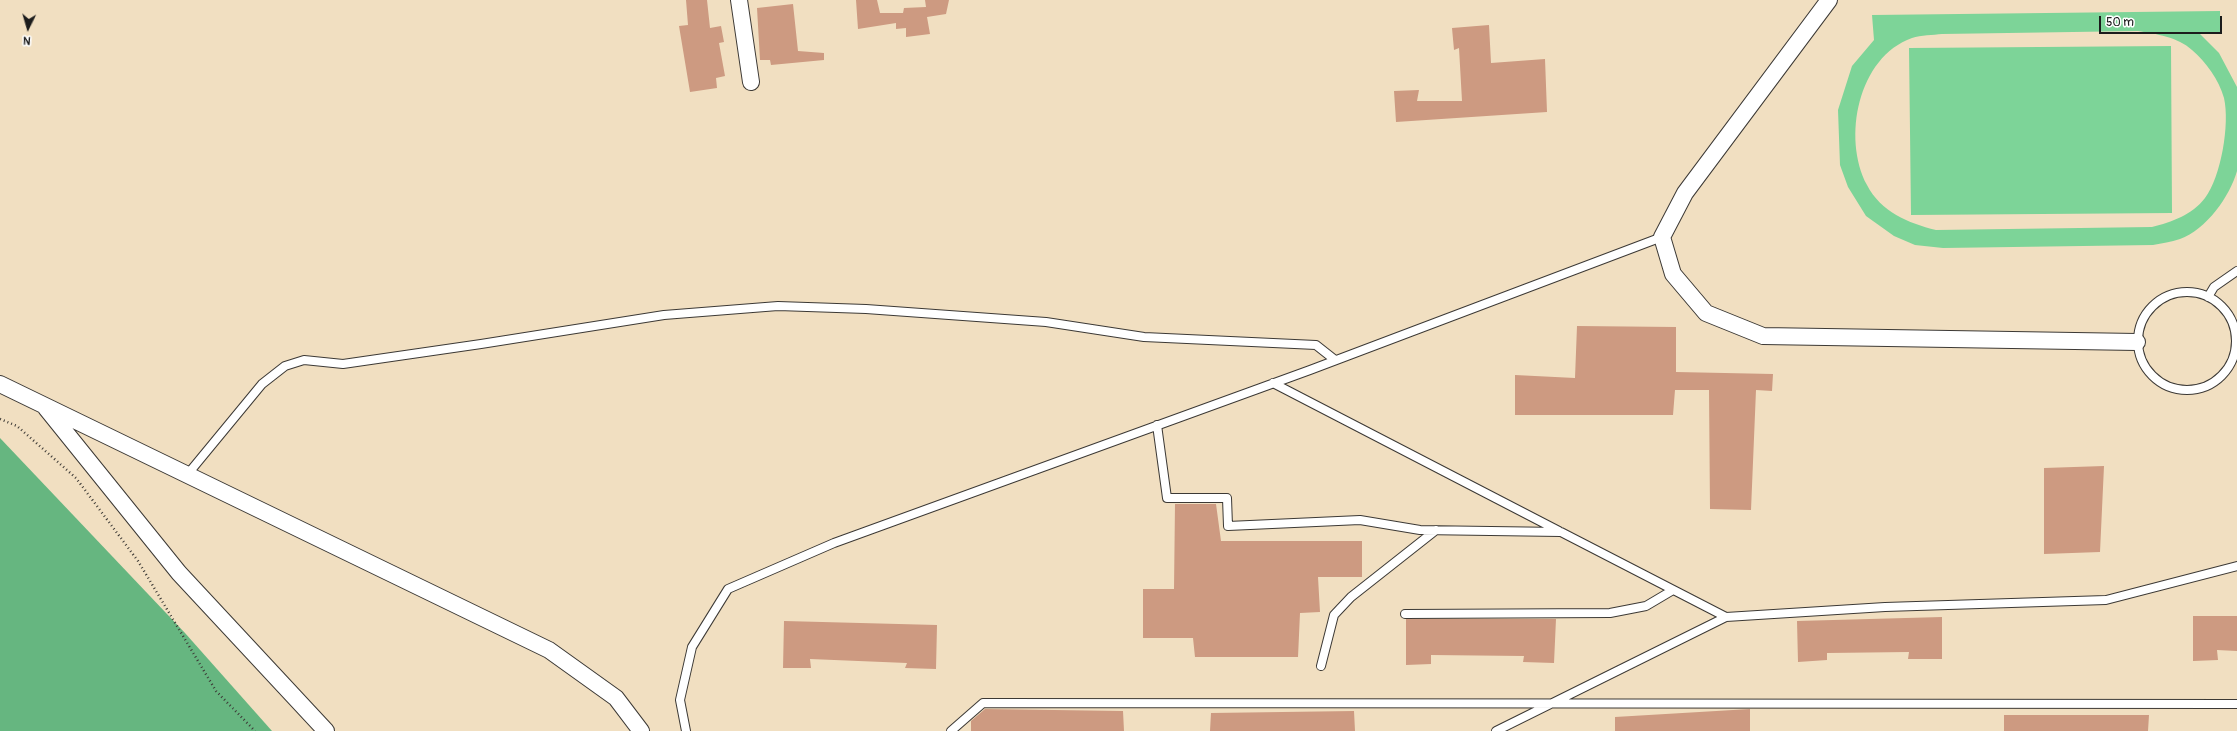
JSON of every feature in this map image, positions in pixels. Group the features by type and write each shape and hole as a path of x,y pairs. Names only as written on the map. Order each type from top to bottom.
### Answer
{"street":[{"path":"739,0 751,82"},
{"path":"1829,0 1685,193 1662,237 1673,274 1706,313 1763,336 2137,342"},
{"path":"0,384 549,650 616,698 641,731"},
{"path":"44,406 179,573 326,731"}],"lane":[{"path":"686,731 680,700 692,647 728,589 834,543 1273,383 1662,237"},
{"path":"2208,297 2214,287 2237,270"},
{"path":"2192,292 2208,297 2222,306 2231,319 2236,334 2236,350 2231,365 2221,378 2208,387 2192,391 2176,390 2161,384 2148,373 2140,358 2137,342 2140,326 2148,311 2160,300 2181,293 2192,292"},
{"path":"187,475 262,384 285,366 304,360 343,364 664,315 778,306 866,309 1046,322 1144,337 1316,345 1335,360"},
{"path":"1273,383 1726,617"},
{"path":"1157,425 1167,498 1227,498 1228,526 1360,520 1420,530 1561,532"},
{"path":"1321,666 1334,615 1351,596 1436,530"},
{"path":"1496,731 1726,617 1885,607 2106,600 2237,566"},
{"path":"1404,614 1610,613 1646,606 1673,590"},
{"path":"951,731 983,703 2237,704"}],"path":[{"path":"0,419 17,426 76,478 138,561 216,690 255,731"}],"green space":[{"path":"2220,11 2220,33 2198,32 2219,53 2237,87 2237,171 2234,181 2216,211 2199,228 2190,235 2180,239 2153,245 1943,248 1915,245 1894,236 1866,216 1848,187 1840,165 1838,110 1852,66 1874,40 1872,15","holes":["2138,31 2174,39 2192,50 2211,72 2219,85 2224,98 2226,109 2225,136 2216,177 2211,189 2200,204 2181,217 2152,227 1936,230 1915,224 1896,215 1880,202 1867,185 1860,166 1856,145 1856,123 1860,101 1867,80 1879,62 1894,48 1912,38 1942,34"]},
{"path":"2171,46 2172,213 1911,215 1909,48"},
{"path":"0,438 185,633 272,731 0,731"}],"building":[{"path":"686,0 707,0 710,28 721,26 724,42 719,43 725,76 716,78 717,88 690,92 679,26 688,25"},
{"path":"856,0 877,0 880,13 903,13 904,8 926,7 925,0 949,0 946,14 927,17 930,34 906,37 906,28 896,29 896,23 858,29"},
{"path":"793,4 798,51 824,53 824,60 771,65 770,60 760,60 757,8"},
{"path":"1489,25 1491,63 1545,59 1547,112 1396,122 1394,91 1419,90 1417,101 1462,101 1459,48 1454,50 1452,28"},
{"path":"1577,326 1676,327 1676,372 1773,374 1772,391 1756,390 1751,510 1710,509 1709,390 1675,390 1673,415 1515,415 1515,375 1575,378"},
{"path":"2104,466 2100,552 2044,554 2044,468"},
{"path":"1175,504 1216,504 1221,541 1362,541 1362,577 1318,577 1320,612 1300,613 1298,657 1195,657 1193,638 1143,638 1143,589 1174,589"},
{"path":"2193,616 2237,616 2237,651 2217,650 2218,660 2193,661"},
{"path":"1942,617 1942,659 1908,659 1909,652 1827,653 1827,660 1798,662 1797,621"},
{"path":"1406,619 1556,619 1554,663 1523,662 1524,656 1431,655 1431,664 1406,665"},
{"path":"784,621 937,625 936,669 905,668 907,663 810,659 811,668 783,668"},
{"path":"985,709 1123,711 1124,731 971,731 971,721"},
{"path":"1750,709 1750,731 1615,731 1615,717"},
{"path":"1354,711 1355,731 1210,731 1211,713"},
{"path":"2004,715 2149,715 2148,731 2004,731"}]}
